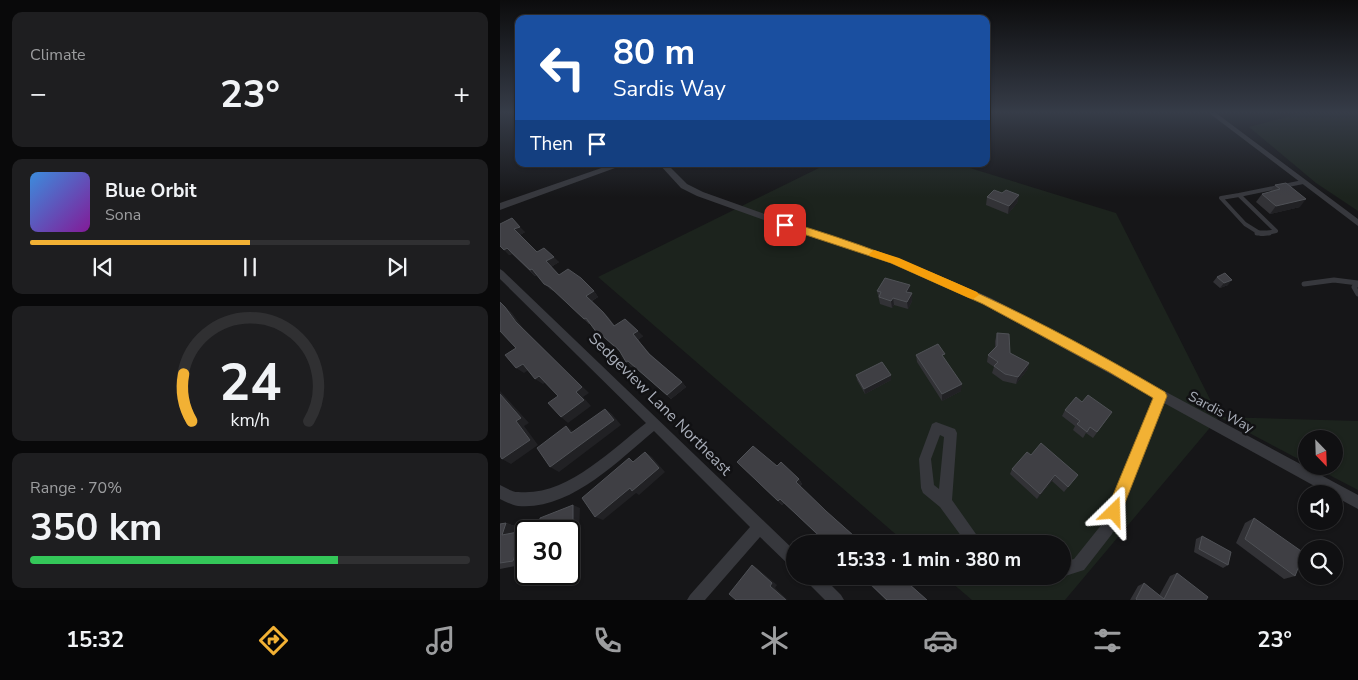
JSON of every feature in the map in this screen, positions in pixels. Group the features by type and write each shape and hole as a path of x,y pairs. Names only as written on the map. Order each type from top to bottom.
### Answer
{"street":[{"path":"1249,141 1358,223"},
{"path":"500,209 613,167"},
{"name":"Sardis Way","path":"666,167 684,186 700,194 820,237 895,260 988,301 1358,502"},
{"name":"Sedgeview Lane Northeast","path":"500,273 786,552"},
{"path":"1071,567 1079,565 1107,529 1161,396"},
{"path":"500,492 518,499 547,498 573,487 655,423"},
{"path":"945,502 951,434 936,428 925,458 928,488 945,502 969,535"},
{"path":"694,600 759,527"},
{"path":"820,585 836,600"}],"lane":[{"path":"1238,194 1276,231 1260,234 1252,230 1221,198 1238,194 1302,182"},
{"path":"1304,284 1334,280 1358,284"},
{"path":"1358,284 1354,287 1358,294"}],"shaded area":[{"path":"1266,141 1358,141 1358,211 1316,183"},
{"path":"821,167 967,167 1116,213 1219,417 1065,600 972,600 954,585 1071,585 1071,535 897,535 598,277"},
{"path":"1219,417 1358,421 1358,490 1329,475 1343,475 1343,430 1298,430 1298,459"}],"building":[{"path":"1286,183 1306,199 1276,206 1262,194 1280,189 1275,185"},
{"path":"994,190 1002,193 1006,190 1019,195 1009,206 987,197"},
{"path":"512,218 520,227 514,229 537,252 544,248 554,257 546,261 559,275 568,269 581,278 594,291 586,296 603,312 614,326 625,319 638,331 633,334 649,354 682,382 667,395 628,361 626,362 619,350 597,333 586,318 584,319 550,287 544,284 532,269 530,270 507,248 504,250 500,246 500,224"},
{"path":"1225,273 1232,280 1224,283 1217,277"},
{"path":"885,278 910,285 906,292 912,293 907,302 893,298 891,301 879,297 881,292 877,291"},
{"path":"500,302 516,322 582,387 576,392 584,400 561,417 548,403 558,396 539,376 535,379 523,364 516,368 505,355 516,348 500,331"},
{"path":"997,333 1009,334 1010,353 1029,363 1018,377 1005,374 994,366 998,362 988,355 997,346"},
{"path":"938,344 945,354 942,355 962,384 942,394 916,355"},
{"path":"882,362 891,375 864,389 856,375"},
{"path":"500,394 521,418 516,421 530,440 502,459 500,456"},
{"path":"1088,395 1112,412 1097,432 1090,427 1087,432 1077,424 1080,421 1065,410 1076,397 1082,402"},
{"path":"605,409 614,420 550,467 537,448 566,426 571,433"},
{"path":"1041,443 1078,475 1068,487 1055,475 1040,494 1012,469 1027,452 1031,455"},
{"path":"753,446 777,466 781,462 799,479 796,482 853,535 818,535 780,499 778,501 737,462"},
{"path":"645,452 659,468 632,491 630,488 595,517 582,498 629,458 633,462"},
{"path":"573,505 573,520 540,520 540,518"},
{"path":"1254,518 1298,549 1298,568 1295,576 1245,539"},
{"path":"506,523 502,535 515,533 515,555 513,561 500,563 500,524"},
{"path":"1202,536 1231,552 1228,565 1199,549"},
{"path":"752,565 772,583 770,586 786,600 736,600 729,594"},
{"path":"1177,573 1208,597 1206,600 1136,599 1144,583 1164,599"},
{"path":"871,585 910,585 927,600 887,600"}],"slow traffic":[{"path":"874,254 895,260 973,295"}],"route":[{"path":"785,225 895,260 988,301 1161,396 1114,512"}]}
